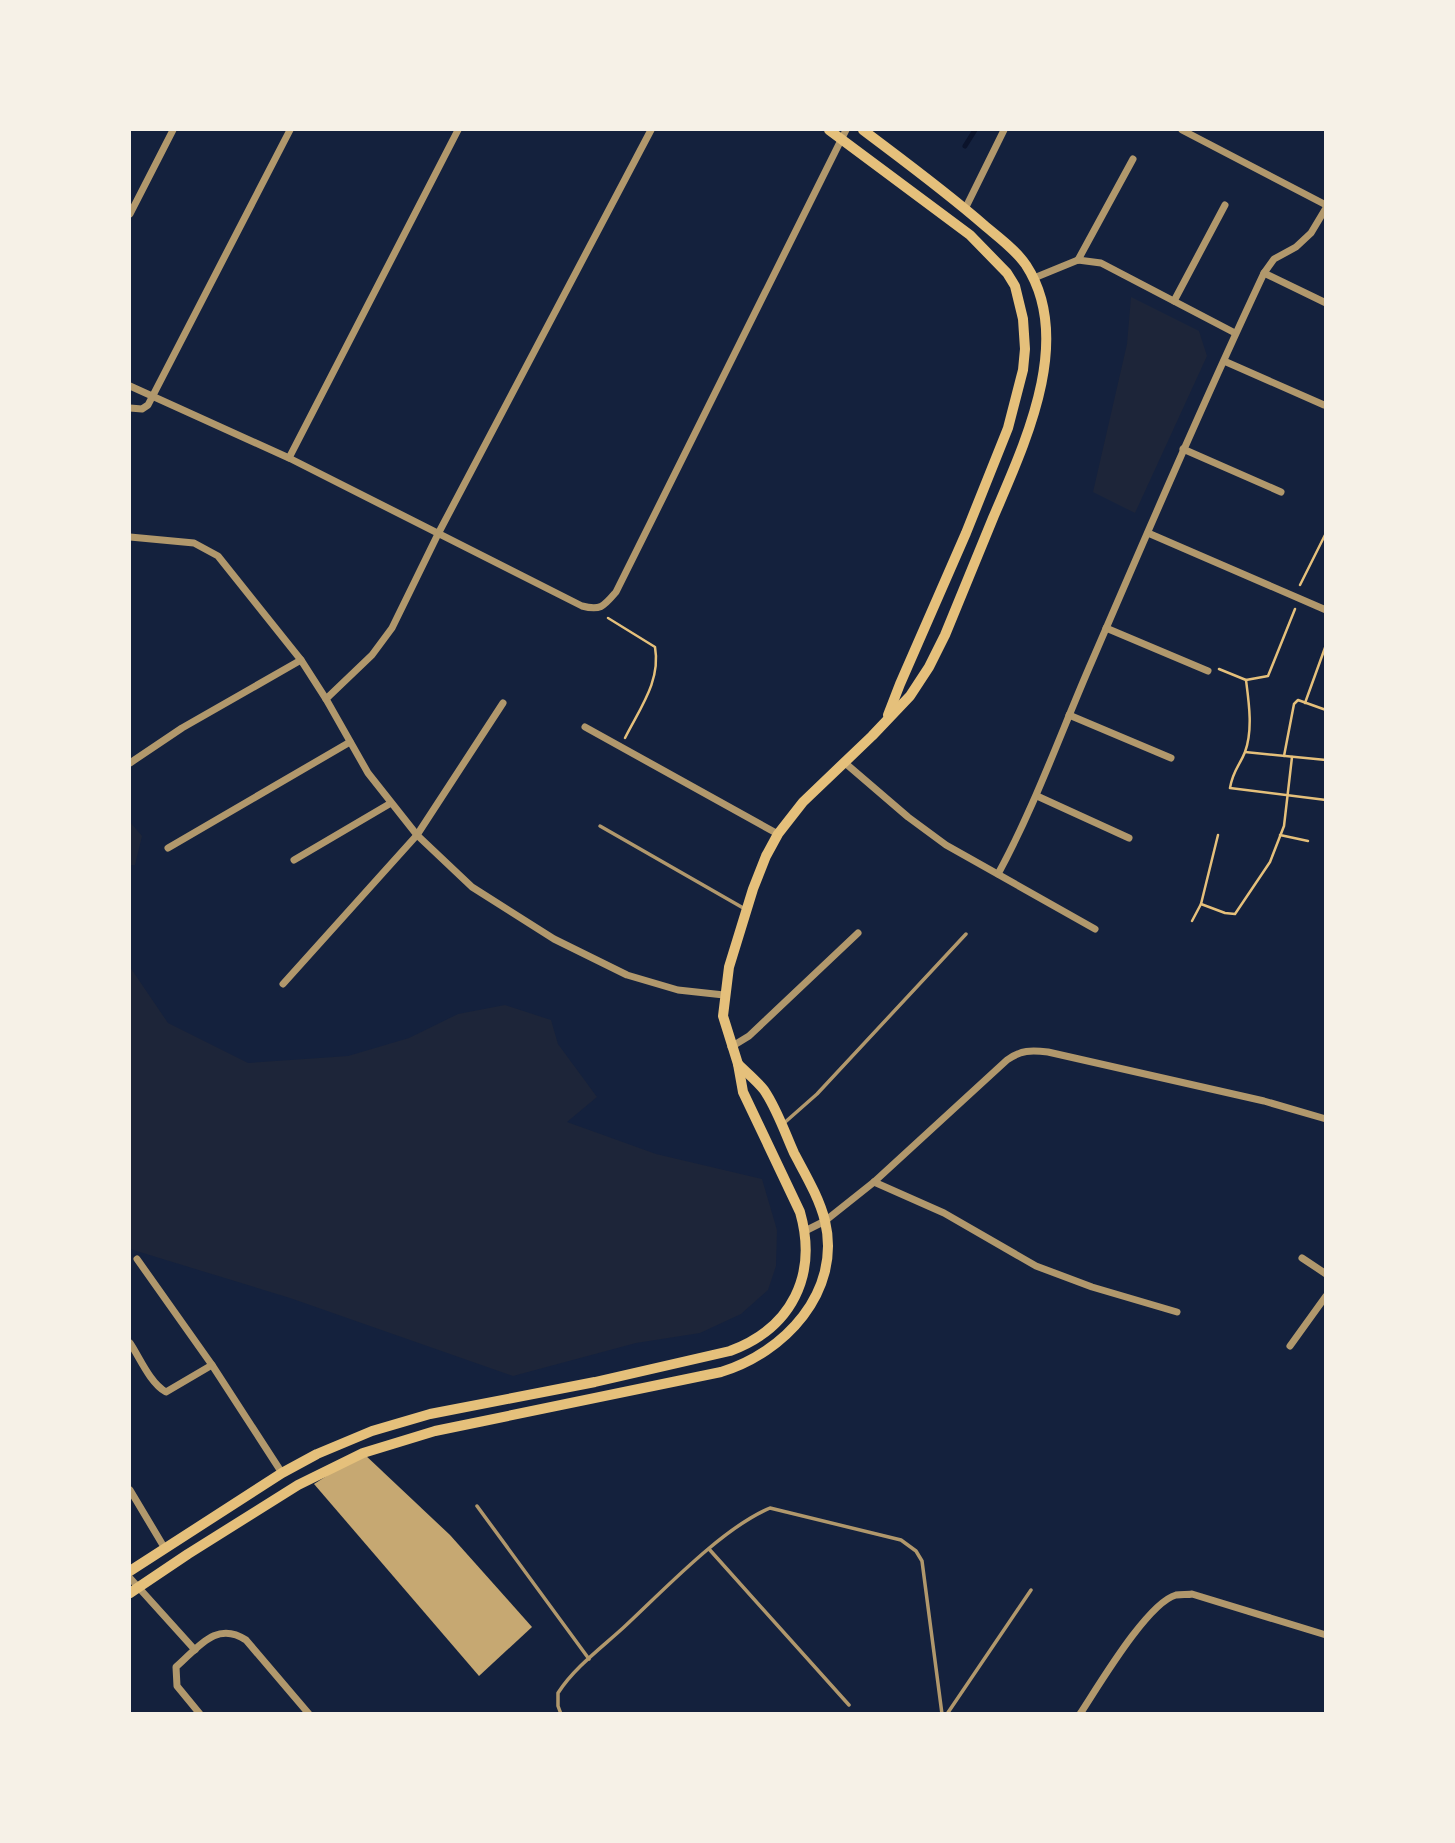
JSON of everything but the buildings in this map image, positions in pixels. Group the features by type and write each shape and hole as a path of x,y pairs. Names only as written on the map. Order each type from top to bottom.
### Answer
{"main road":[{"path":"829,130 844,134 970,235 1007,274 1018,292 1023,319 1025,342 1021,379 1011,418 967,533 886,721"},
{"path":"130,1571 282,1473 345,1441 401,1421 730,1352 754,1340 782,1316 797,1293 807,1261 805,1231 800,1212 743,1092 738,1064 724,1025 724,995 732,954 766,856 778,834 803,802 909,696 929,667 1010,477 1037,406 1043,373 1045,320 1040,295 1034,278 1016,252 863,130"},
{"path":"990,470 1010,477"},
{"path":"134,1590 298,1485 363,1453 435,1431 721,1372 768,1351 798,1323 814,1299 827,1255 825,1221 764,1090 738,1064"},
{"path":"555,1390 558,1406"}],"street":[{"path":"130,214 173,130"},
{"path":"130,408 142,409 148,405 290,130"},
{"path":"289,458 458,130"},
{"path":"326,699 372,655 392,628 438,534 651,130"},
{"path":"965,209 1004,130"},
{"path":"998,874 1037,796 1183,449 1264,273 1274,259 1296,247 1311,233 1325,207 1182,130"},
{"path":"130,386 289,458 582,606 593,609 604,605 616,592 844,134"},
{"path":"1078,260 1133,159"},
{"path":"1174,302 1225,205"},
{"path":"1034,278 1078,260 1101,263 1236,333"},
{"path":"1264,273 1325,303"},
{"path":"1224,361 1324,405"},
{"path":"1183,449 1282,492"},
{"path":"1148,533 1325,610"},
{"path":"130,537 194,544 218,556 301,660 368,773 391,803 417,835 472,887 554,939 636,979 678,990 724,995"},
{"path":"1106,628 1208,671"},
{"path":"130,763 182,728 301,660"},
{"path":"283,984 417,835 503,704"},
{"path":"1069,715 1171,758"},
{"path":"586,727 778,834"},
{"path":"168,848 351,743"},
{"path":"844,762 930,834 954,850 1095,929"},
{"path":"1037,796 1129,838"},
{"path":"294,860 391,803"},
{"path":"731,1047 749,1036 858,933"},
{"path":"805,1231 825,1221 874,1182 1019,1052 1048,1052 1264,1101 1325,1119"},
{"path":"874,1182 944,1213 1036,1266 1092,1287 1177,1312"},
{"path":"1302,1258 1325,1274"},
{"path":"136,1259 212,1365 282,1473"},
{"path":"1290,1346 1325,1296"},
{"path":"130,1343 161,1389 166,1392 212,1365"},
{"path":"130,1490 163,1548"},
{"path":"130,1578 134,1590 195,1650"},
{"path":"1080,1713 1140,1626 1159,1605 1175,1595 1192,1594 1325,1635"},
{"path":"200,1713 177,1686 176,1667 211,1636 235,1632 246,1640 309,1713"}],"lane":[{"path":"600,826 746,911"},
{"path":"781,1125 817,1094 965,934"},
{"path":"477,1506 589,1660"},
{"path":"561,1713 558,1693 589,1660 709,1549 758,1513 770,1508 901,1539 916,1550 922,1561 942,1713"},
{"path":"709,1549 849,1705"},
{"path":"947,1713 1031,1590"}],"path":[{"path":"1208,671 1219,668 1246,680 1268,676 1296,598 1325,533"},
{"path":"593,609 656,647 658,663 654,681 620,747"},
{"path":"1305,703 1325,645"},
{"path":"1246,680 1250,718 1245,751 1232,773 1230,788 1325,800"},
{"path":"1284,756 1294,704 1298,700 1325,710"},
{"path":"1245,751 1325,761"},
{"path":"1201,904 1235,914 1270,862 1284,827 1292,757"},
{"path":"1192,921 1201,904 1218,835"},
{"path":"1280,835 1308,841"}],"shaded area":[{"path":"1131,297 1199,331 1207,356 1135,513 1093,492 1127,344"},
{"path":"130,822 142,836 135,865 130,865"},
{"path":"130,967 168,1023 248,1063 348,1056 409,1038 458,1014 505,1005 551,1020 558,1044 597,1097 567,1122 656,1154 762,1179 777,1230 776,1266 768,1290 741,1314 700,1333 636,1343 513,1376 290,1298 130,1249"}],"waterway":[{"path":"965,146 975,130"}]}
